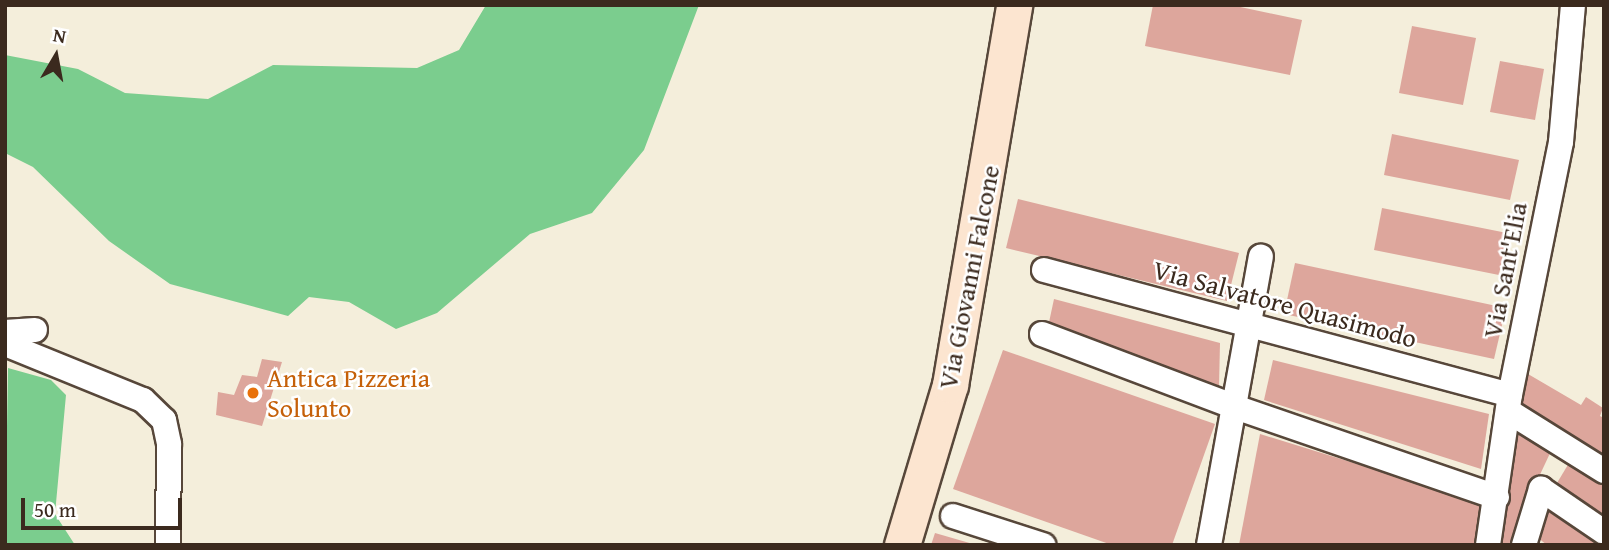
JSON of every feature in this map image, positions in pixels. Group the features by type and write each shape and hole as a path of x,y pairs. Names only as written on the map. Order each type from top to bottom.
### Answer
{"street":[{"name":"Via Giovanni Falcone","path":"902,545 950,384 1014,5"},
{"name":"Via Sant'Elia","path":"1488,545 1509,403 1561,142 1573,5"},
{"path":"1209,545 1261,257"},
{"name":"Via Salvatore Quasimodo","path":"1044,271 1249,325 1509,403 1604,471"},
{"path":"5,332 35,330"},
{"path":"1042,334 1235,407 1497,497"},
{"path":"5,344 143,400 164,420 169,444 168,545"},
{"path":"5,359 47,362"},
{"path":"1524,545 1541,489 1604,532"},
{"path":"953,516 1043,545"}],"green space":[{"path":"486,5 699,5 644,150 592,213 530,234 437,313 396,329 349,302 309,297 288,316 170,284 109,241 33,167 5,153 5,55 78,69 125,93 208,99 273,65 417,68 459,50"},
{"path":"8,368 51,380 66,395 55,514 75,545 5,545"}],"building":[{"path":"1153,5 1231,5 1302,20 1290,75 1145,46"},
{"path":"1412,26 1476,38 1463,105 1399,93"},
{"path":"1500,61 1544,69 1535,120 1490,112"},
{"path":"1392,134 1519,160 1510,200 1384,175"},
{"path":"1018,199 1239,253 1227,301 1006,248"},
{"path":"1382,208 1507,233 1499,275 1374,250"},
{"path":"1295,263 1506,308 1494,359 1284,314"},
{"path":"1054,299 1220,343 1219,387 1048,327"},
{"path":"1003,350 1215,424 1172,545 1112,545 953,489"},
{"name":"Antica Pizzeria Solunto","path":"262,359 282,362 262,426 216,415 218,392 234,395 242,375 257,377"},
{"path":"1273,360 1489,414 1481,469 1264,400"},
{"path":"1528,374 1581,405 1586,397 1603,408 1600,416 1604,418 1604,461 1521,413"},
{"path":"1520,427 1552,449 1537,481 1531,478 1518,545 1496,545"},
{"path":"1260,434 1483,503 1475,545 1239,545"},
{"path":"1572,458 1604,480 1604,522 1554,488"},
{"path":"1550,504 1604,539 1604,545 1547,545 1533,534"},
{"path":"935,533 973,544 973,545 931,545"}],"place":[{"name":"Antica Pizzeria Solunto","path":"253,393"}]}
